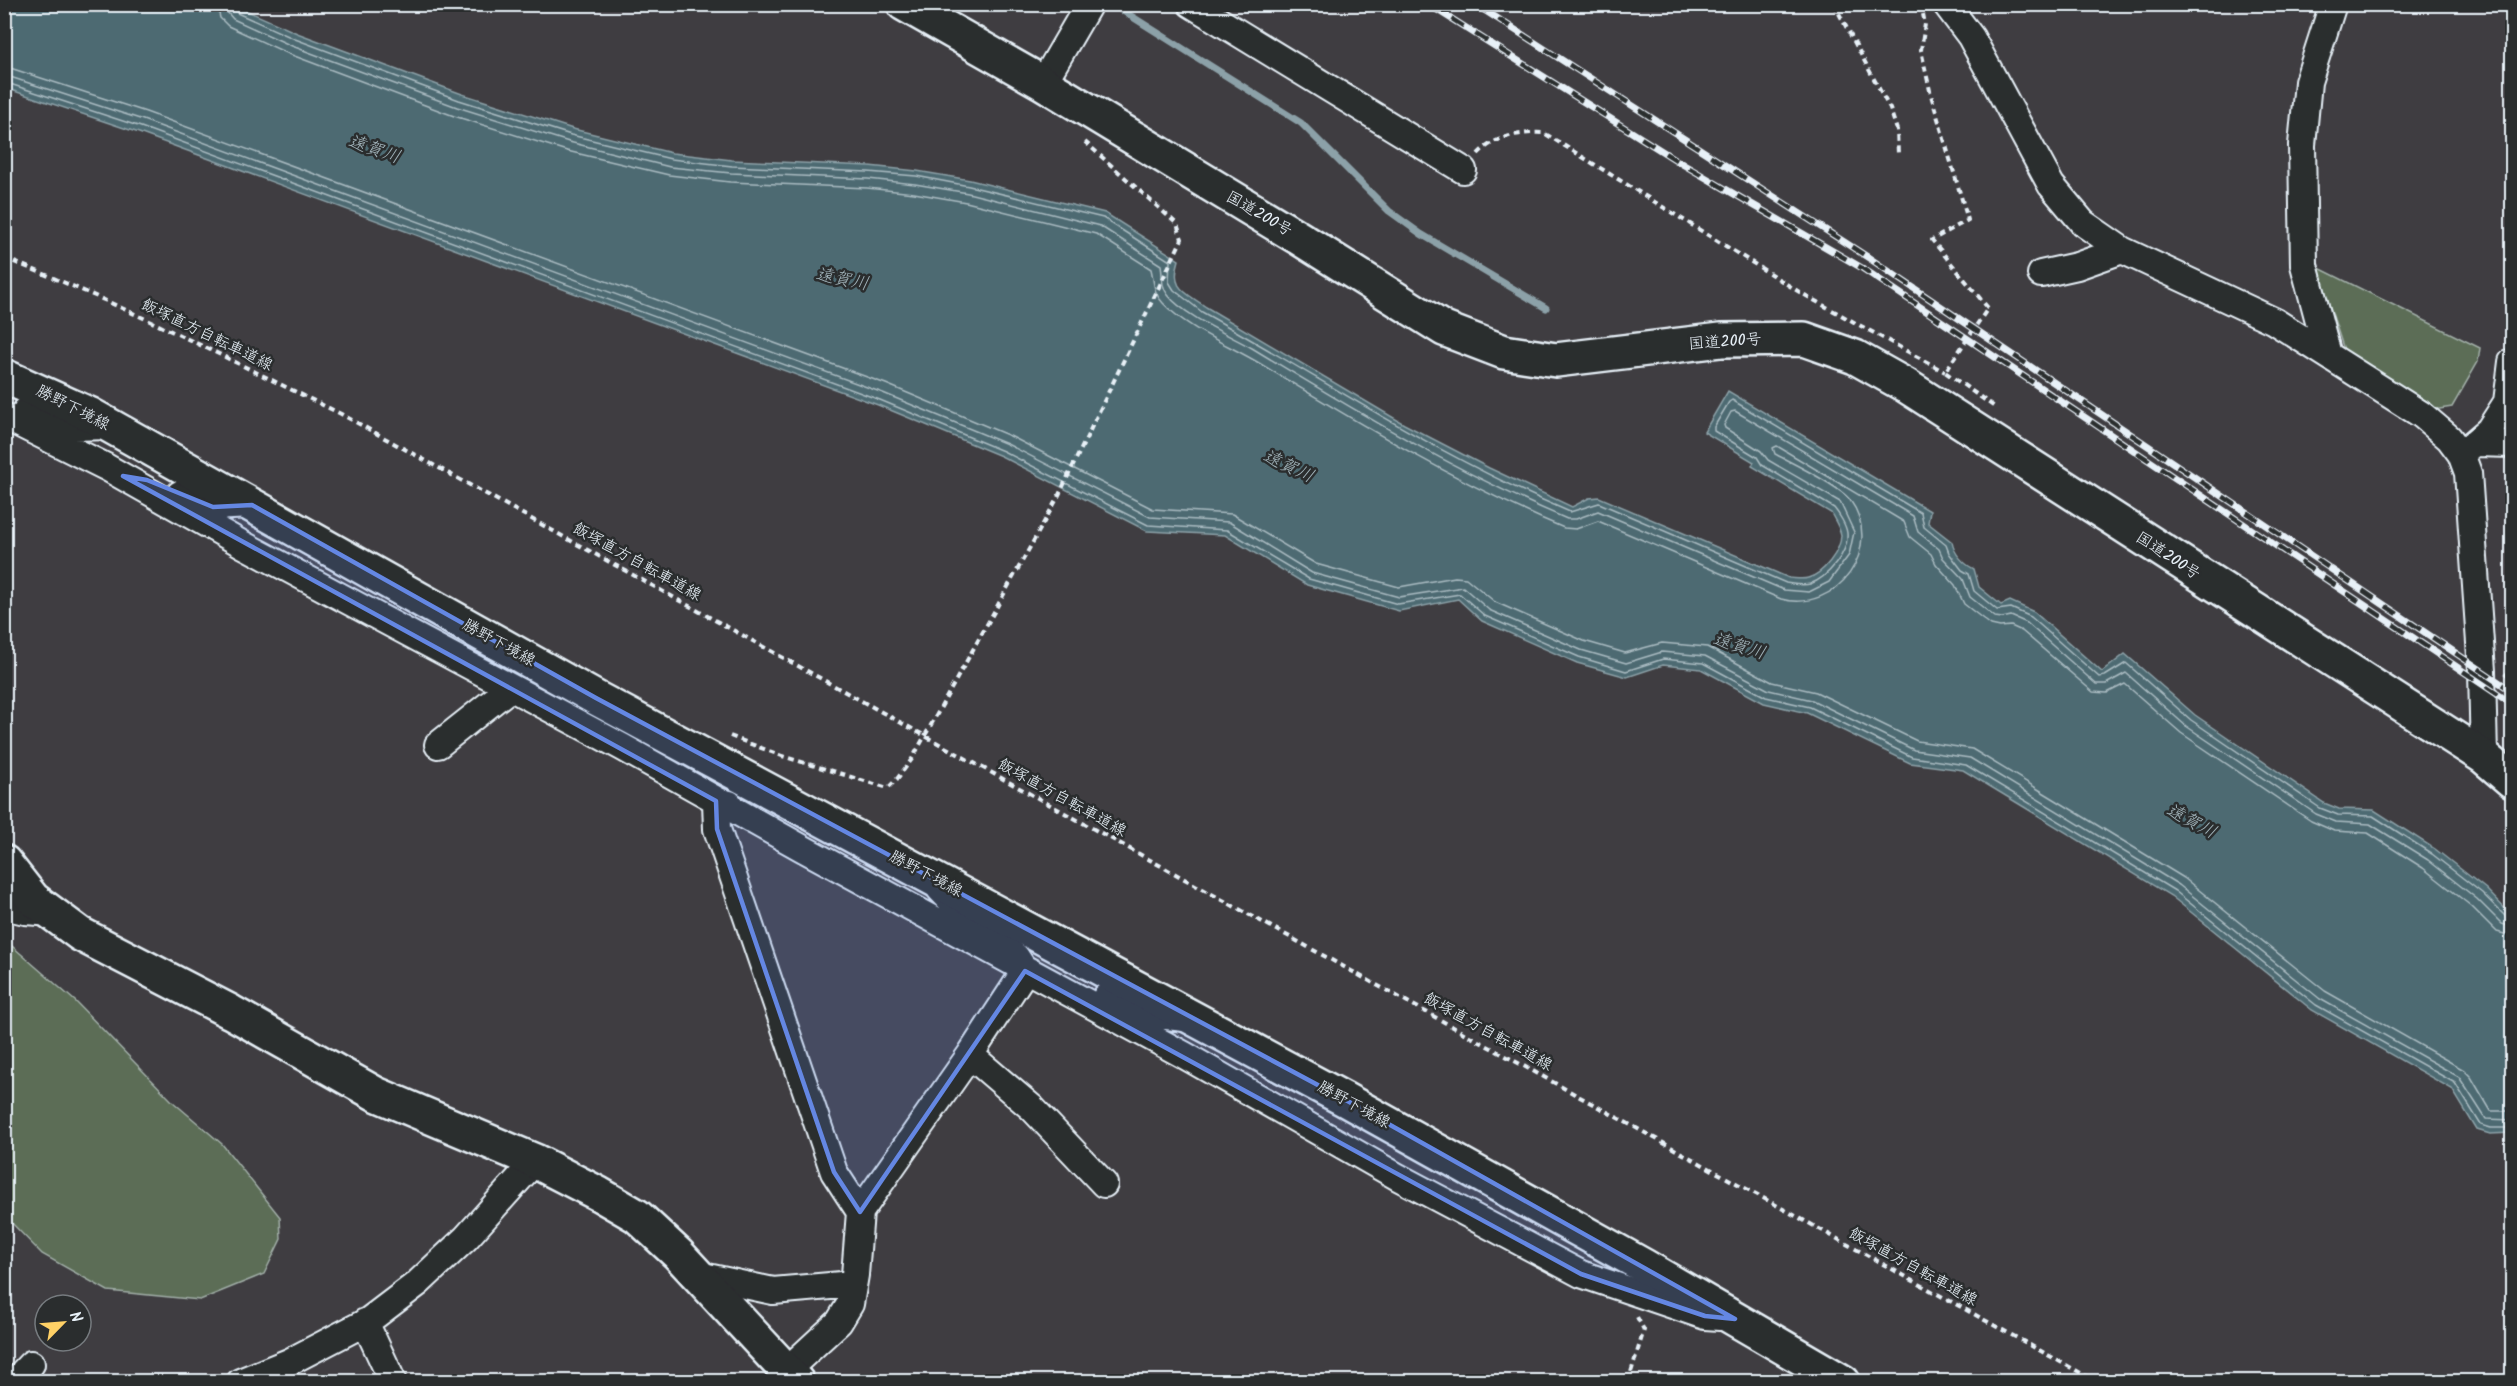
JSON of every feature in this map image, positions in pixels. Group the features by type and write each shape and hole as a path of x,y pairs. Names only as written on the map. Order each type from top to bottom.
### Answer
{"main road":[{"name":"国道200号","path":"904,4 1044,83 1444,329 1504,352 1556,360 1722,340 1804,339 1855,357 1905,385 2484,757 2512,781"},
{"name":"勝野下境線","path":"4,376 110,426 596,698 926,873 1354,1105 1843,1382"},
{"path":"4,862 33,899 80,934 231,1012 376,1094 534,1161 637,1216 698,1275 792,1376"}],"street":[{"path":"1044,83 1089,4"},
{"path":"1191,4 1463,170"},
{"path":"1946,4 1971,37 2051,185 2083,223 2122,250 2274,321 2422,415 2449,438 2468,448 2512,444"},
{"path":"2328,356 2304,265 2302,145 2308,82 2333,4"},
{"path":"2041,274 2077,266 2122,250"},
{"path":"2484,757 2482,671 2468,448 2489,430 2507,402 2512,362"},
{"path":"4,404 73,427 110,426"},
{"path":"4,417 123,476 242,544 1184,1055 1398,1177 1581,1274 1705,1316 1735,1319"},
{"path":"123,476 147,480 213,507 252,505"},
{"path":"459,661 497,671 539,687 596,698"},
{"path":"438,745 510,688"},
{"path":"716,801 790,819 826,820"},
{"path":"716,801 717,829 834,1172 860,1212"},
{"path":"926,873 963,913 1035,976 1070,982 1148,1014 1192,1017"},
{"path":"4,906 53,914"},
{"path":"792,1376 839,1322 850,1304 860,1212 970,1055 1035,976"},
{"path":"970,1055 1032,1108 1104,1184"},
{"path":"240,1382 289,1362 365,1322 418,1283 466,1238 534,1161"},
{"path":"698,1275 773,1291 853,1284"},
{"path":"365,1322 393,1382"}],"path":[{"path":"1834,4 1890,109 1897,130 1898,154"},
{"path":"1922,4 1924,24 1921,50 1931,95 1968,220 1932,240 1988,308 1946,372"},
{"path":"1463,170 1486,146 1506,137 1526,133 1544,133 1801,293 1946,372 2001,412"},
{"path":"728,735 782,756 888,788 912,759 1058,497 1182,239 1177,224 1082,140"},
{"name":"飯塚直方自転車道線","path":"4,258 141,316 341,414 2097,1382"},
{"path":"1621,1288 1644,1330 1628,1382"}],"highlighted area":[{"path":"123,476 147,480 213,507 252,505 596,698 1344,1099 1735,1319 1705,1316 1581,1274 1025,971 860,1212 834,1172 717,829 716,801"}],"green space":[{"path":"2317,267 2480,348 2478,362 2452,407 2427,411 2347,359"},
{"path":"5,940 75,1001 173,1102 222,1144 280,1217 281,1239 264,1274 200,1300 108,1291 42,1254 5,1216"}],"water":[{"name":"遠賀川","path":"5,4 234,5 297,33 462,94 573,129 672,153 732,160 869,166 917,171 970,180 1105,213 1179,260 1176,277 1178,283 1185,293 1206,307 1404,424 1489,468 1572,507 1589,498 1599,497 1789,578 1803,579 1814,576 1835,555 1841,535 1838,527 1831,513 1752,466 1754,462 1704,432 1728,391 1930,511 1928,523 1952,542 1960,558 1974,569 1979,587 2001,605 2010,601 2034,612 2102,672 2125,654 2195,715 2324,803 2339,809 2374,810 2435,849 2486,889 2512,916 2512,1133 2490,1134 2477,1130 2452,1089 2312,1010 2171,896 1963,770 1910,763 1807,713 1764,703 1701,669 1663,665 1627,677 1577,663 1482,621 1458,599 1399,611 1307,585 1225,535 1147,531 1001,456 878,405 139,133 5,88"}],"waterway":[{"path":"1112,4 1301,123 1389,211 1421,234 1546,308"}],"railway":[{"path":"1428,4 1684,165 1862,268 2512,704"},
{"path":"1475,4 1869,258 2512,691"}]}
